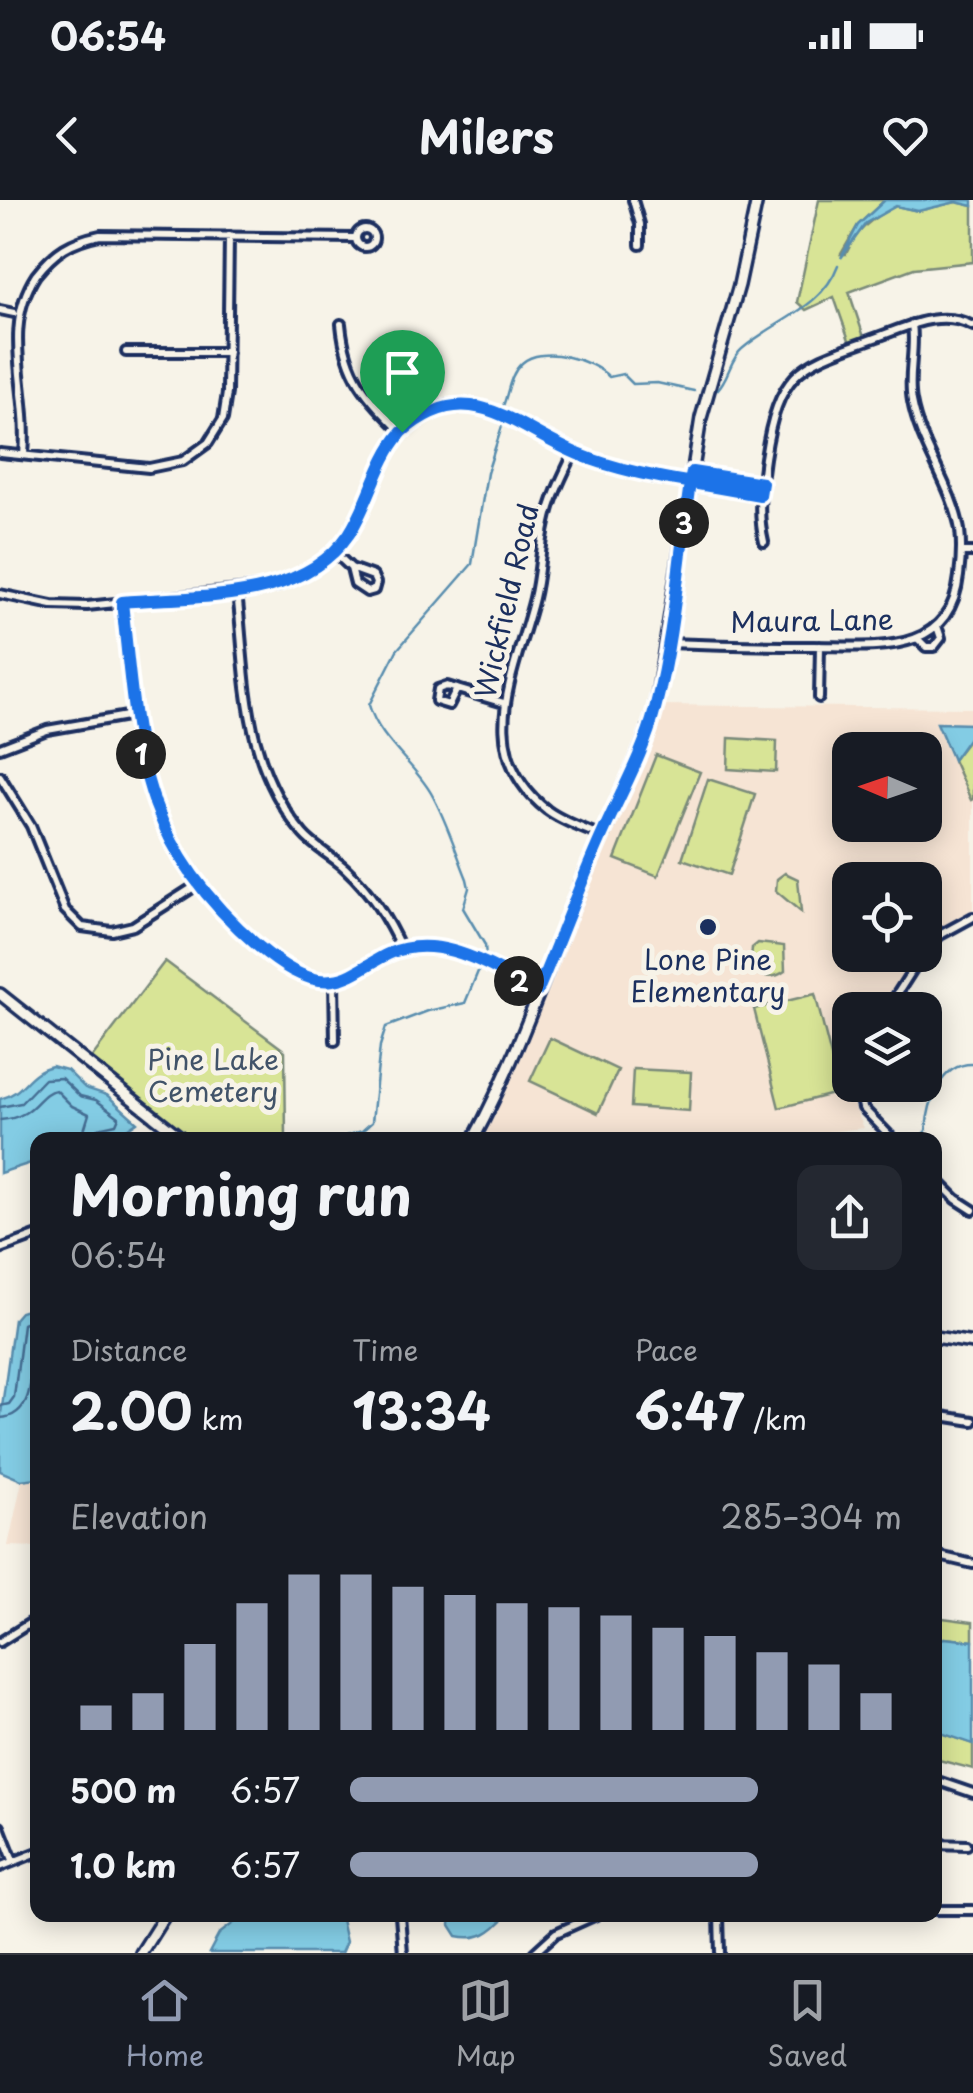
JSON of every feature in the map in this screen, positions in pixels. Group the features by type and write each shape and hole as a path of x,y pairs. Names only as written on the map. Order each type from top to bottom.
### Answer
{"street":[{"path":"633,200 640,224 640,245"},
{"path":"476,1132 655,710 704,402 738,286 757,200"},
{"path":"24,454 26,427 12,344 14,313 26,287 52,255 75,240 100,235 355,238"},
{"path":"0,453 149,468 183,462 208,443 223,420 229,236"},
{"path":"0,310 14,313"},
{"path":"764,542 758,514 760,495 775,407 790,382 814,361 912,324 943,319 973,326"},
{"path":"341,324 353,376 402,432"},
{"path":"912,324 913,408 956,513 962,552 952,606 937,626 941,638 934,648 926,647 918,638"},
{"path":"126,352 228,352"},
{"path":"0,594 52,605 122,602 237,592 277,586 306,575 334,552 350,532 386,456 402,432 426,414 447,406 470,404 494,410 574,452 625,470 762,483"},
{"name":"Wickfield Road","path":"574,452 556,490 546,524 537,584 504,703 506,749 527,790 556,816 601,836"},
{"path":"691,478 760,495"},
{"path":"334,552 351,568"},
{"path":"962,552 973,552"},
{"path":"237,592 247,706 256,752 270,784 307,838 368,890 402,950"},
{"path":"122,602 133,715 155,806 198,885 229,920 298,974 334,980 402,950 444,948 538,990"},
{"name":"Maura Lane","path":"667,643 874,648 918,638 937,626"},
{"path":"819,698 820,646"},
{"path":"457,690 504,703"},
{"path":"0,748 47,730 133,715"},
{"path":"0,776 32,826 65,910 82,927 95,931 122,930 198,885"},
{"path":"942,934 973,917"},
{"path":"334,980 335,1041"},
{"path":"0,994 174,1132"},
{"path":"862,1102 886,1132"},
{"path":"942,1185 973,1210"},
{"path":"0,1249 30,1238"},
{"path":"942,1338 973,1343"},
{"path":"942,1416 973,1421"},
{"path":"942,1557 973,1564"},
{"path":"0,1642 30,1623"},
{"path":"942,1782 973,1792"},
{"path":"0,1827 13,1860"},
{"path":"942,1844 967,1844"},
{"path":"0,1868 30,1855"},
{"path":"942,1910 973,1910"},
{"path":"141,1953 161,1922"},
{"path":"401,1922 403,1953"},
{"path":"534,1953 556,1933 580,1922"},
{"path":"719,1922 720,1953"}],"shaded area":[{"name":"Lone Pine Elementary","path":"655,705 973,708 973,914 942,930 942,862 832,862 832,972 904,972 893,992 832,992 832,1102 854,1102 864,1128 827,1132 475,1132 591,867"},
{"path":"30,1444 30,1547 8,1546"}],"green space":[{"path":"819,200 885,200 858,225 841,254 846,254 866,225 896,206 918,211 956,202 973,206 973,262 914,268 849,292 864,337 850,343 834,297 806,310 797,302"},
{"path":"973,734 973,799 971,800 953,760"},
{"path":"729,738 777,741 776,772 728,769"},
{"path":"656,755 700,772 658,876 615,859"},
{"path":"708,779 755,794 729,875 682,859"},
{"path":"785,873 798,879 801,912 776,891 777,879"},
{"path":"758,943 784,946 785,971 768,977 750,971 752,948"},
{"name":"Pine Lake Cemetery","path":"165,961 285,1051 286,1132 181,1132 89,1061"},
{"path":"815,994 832,1061 832,1094 779,1108 754,1009"},
{"path":"550,1038 618,1070 598,1113 530,1081"},
{"path":"633,1069 691,1072 689,1111 631,1107"},
{"path":"942,1618 973,1622 973,1641 944,1638"},
{"path":"942,1733 973,1744 973,1769 942,1761"}],"water":[{"path":"885,200 973,200 973,206 956,202 918,211 896,206 866,223 841,258 858,225"},
{"path":"937,723 973,724 973,732 953,760"},
{"path":"52,1066 67,1070 85,1088 107,1095 137,1122 120,1132 30,1132 30,1163 0,1173 0,1099"},
{"path":"30,1309 30,1479 21,1480 0,1471 0,1421 14,1319"},
{"path":"942,1639 973,1641 973,1744 942,1733"},
{"path":"235,1922 342,1922 346,1942 341,1953 209,1953 219,1934"},
{"path":"500,1922 485,1934 472,1937 457,1936 450,1925"}],"waterway":[{"path":"717,390 738,353 821,293 838,265"},
{"path":"503,406 518,368 542,355 567,356 609,377 623,374 633,384 657,383 694,391"},
{"path":"486,957 485,945 463,908 469,888 467,879 441,814 424,782 380,729 369,705 397,650 472,564 487,473 503,423"},
{"path":"359,1132 372,1122 380,1046 386,1027 428,1011 465,1003 479,969"},
{"path":"925,1132 933,1097 944,1077 962,1065 973,1064"}],"place":[{"name":"Lone Pine Elementary","path":"708,927"}],"route":[{"path":"402,432 386,456 350,532 328,560 306,575 277,586 237,592 122,602 133,715 145,776 173,844 198,885 229,920 298,974 334,980 389,954 411,948 444,948 538,990 640,754 655,710 661,683 690,483 692,472 762,483 760,495 698,484 690,483 666,479 610,466 574,452 494,410 470,404 447,406 426,414 402,432"}]}
